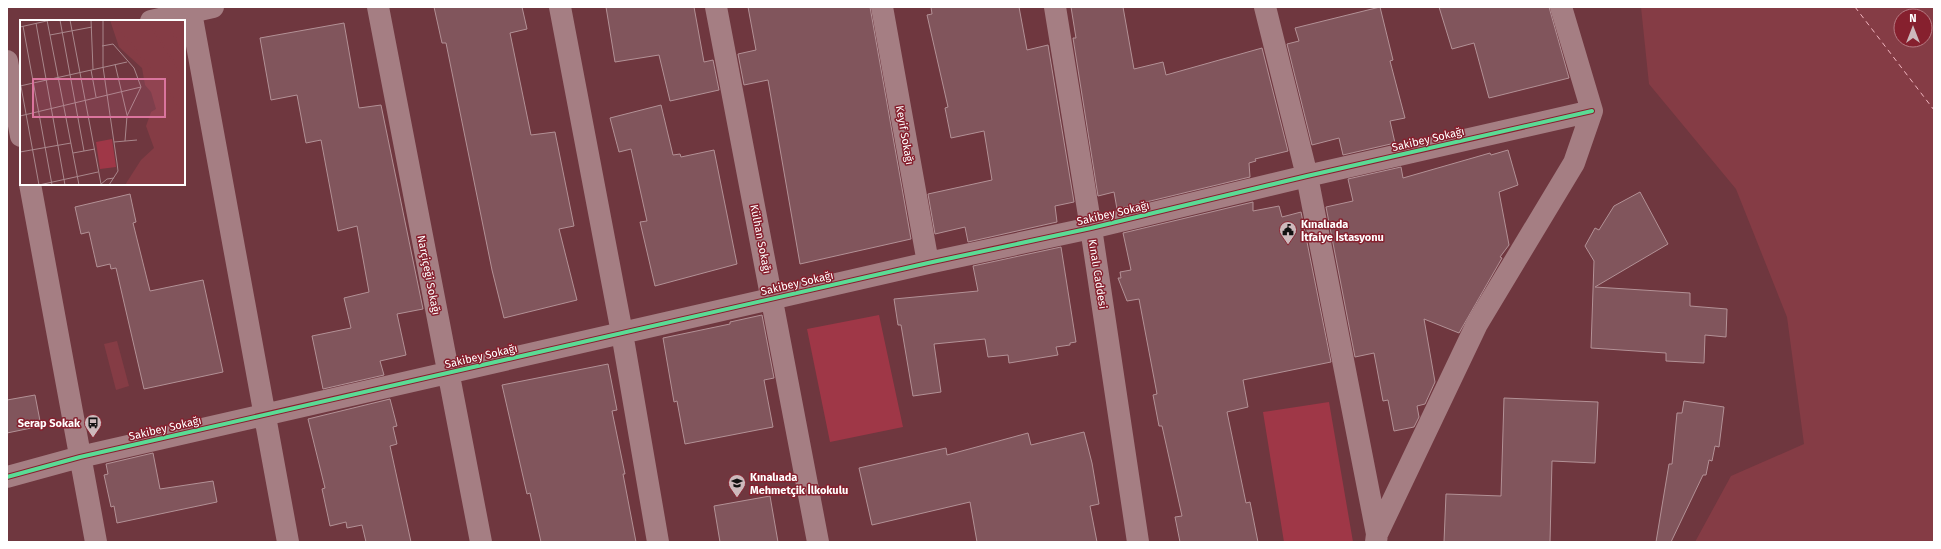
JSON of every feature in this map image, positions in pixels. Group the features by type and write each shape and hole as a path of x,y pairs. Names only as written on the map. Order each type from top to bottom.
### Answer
{"street":[{"path":"155,20 191,9 213,7"},
{"name":"Narçiçeği Sokağı","path":"378,7 481,542"},
{"path":"560,7 622,333 658,542"},
{"name":"Külhan Sokağı","path":"716,7 818,542"},
{"name":"Keyif Sokağı","path":"882,7 928,262"},
{"name":"Kınalı Caddesi","path":"1055,7 1092,228 1138,542"},
{"path":"1266,7 1306,176 1376,538"},
{"path":"1376,538 1478,324 1574,163 1592,110 1561,7"},
{"path":"191,9 288,542"},
{"path":"7,54 20,51"},
{"path":"7,61 20,131"},
{"name":"Sakibey Sokağı","path":"7,477 80,457 265,414 928,262 1092,228 1306,176 1592,110"},
{"path":"30,185 96,542"}],"shaded area":[{"path":"1641,7 1934,7 1934,542 1695,542 1731,476 1804,444 1787,317 1736,189 1649,84"},
{"path":"879,315 903,427 830,442 807,329"},
{"path":"117,341 129,386 116,390 104,344"},
{"path":"1329,402 1353,542 1284,542 1263,412"}],"building":[{"path":"434,7 522,7 527,29 510,33 531,135 555,132 574,226 559,229 577,300 504,318 492,270 446,43 442,43"},
{"path":"606,7 694,7 704,62 713,60 719,90 670,101 659,55 615,62"},
{"path":"748,7 870,7 911,239 800,264 768,80 744,85 738,54 756,50"},
{"path":"931,7 1019,7 1027,50 1048,45 1074,202 1055,206 1057,222 968,242 965,227 935,234 928,194 992,180 984,131 951,138 945,108 948,107 927,15 932,14"},
{"path":"1071,7 1123,7 1134,69 1163,62 1166,75 1262,48 1288,151 1255,159 1256,161 1249,163 1250,177 1117,209 1114,192 1098,196 1073,38 1076,38"},
{"path":"1380,7 1393,60 1390,61 1405,118 1390,121 1395,143 1343,155 1339,138 1312,145 1287,44 1299,41 1295,28"},
{"path":"1439,7 1549,7 1569,78 1489,98 1474,43 1452,49"},
{"path":"344,23 359,108 381,105 423,309 397,314 406,355 380,361 384,375 323,389 312,336 351,328 344,298 369,292 357,226 338,231 321,140 306,143 297,95 271,100 260,38"},
{"path":"661,105 673,155 680,154 681,157 714,150 737,264 655,286 640,222 647,221 631,149 619,152 610,118"},
{"path":"1508,150 1518,185 1499,192 1509,245 1500,257 1502,258 1459,333 1424,319 1435,382 1425,404 1417,406 1419,417 1414,427 1394,431 1388,400 1383,401 1374,353 1355,357 1326,207 1353,201 1348,179 1401,167 1403,178 1490,153 1491,155"},
{"path":"1640,192 1668,244 1595,287 1690,293 1690,306 1727,309 1726,337 1705,335 1704,363 1666,361 1666,353 1591,348 1594,261 1585,246 1595,228 1599,230 1614,206"},
{"path":"130,194 136,222 133,223 150,291 203,280 223,372 144,389 116,268 111,269 110,264 97,267 89,232 81,234 75,207"},
{"path":"1253,202 1253,211 1279,206 1282,217 1301,212 1331,362 1243,380 1248,407 1227,412 1246,503 1250,502 1258,542 1180,542 1175,517 1182,516 1162,426 1159,426 1153,395 1157,394 1139,299 1127,301 1118,278 1121,278 1120,272 1131,270 1123,233"},
{"path":"1061,247 1076,342 1070,343 1070,345 1056,347 1058,355 1009,363 1008,355 988,357 985,339 934,344 941,392 913,396 901,325 898,325 894,299 978,291 973,266"},
{"path":"762,315 774,378 764,380 773,427 685,444 677,401 674,402 663,338 730,324 730,322"},
{"path":"608,364 617,410 612,411 625,474 623,474 636,542 541,542 530,493 527,494 502,385"},
{"path":"35,395 41,426 7,433 7,400"},
{"path":"1504,398 1598,402 1595,463 1552,461 1550,542 1444,542 1446,494 1501,496"},
{"path":"390,399 397,426 393,427 397,444 390,446 411,542 366,542 362,525 347,528 346,522 330,526 322,489 325,488 308,419"},
{"path":"1684,401 1724,407 1719,447 1715,446 1712,461 1709,460 1706,475 1703,475 1671,542 1656,542 1669,464 1672,464 1677,413 1682,413"},
{"path":"1084,432 1092,463 1099,504 1090,506 1097,542 977,542 970,502 872,525 859,468 946,448 947,455 1028,433 1031,445"},
{"path":"153,453 160,489 213,481 217,502 117,523 114,506 111,507 104,475 108,474 106,464"},
{"path":"770,496 778,542 720,542 714,506"}],"ferry route":[{"path":"1855,7 1934,110"}],"cycle path":[{"path":"7,477 80,457 928,263 1091,228 1307,176 1592,111"}],"place":[{"name":"Kınalıada İtfaiye İstasyonu","path":"1288,245"},
{"name":"Serap Sokak","path":"93,438"},
{"name":"Kınalıada Mehmetçik İlkokulu","path":"737,498"}]}
